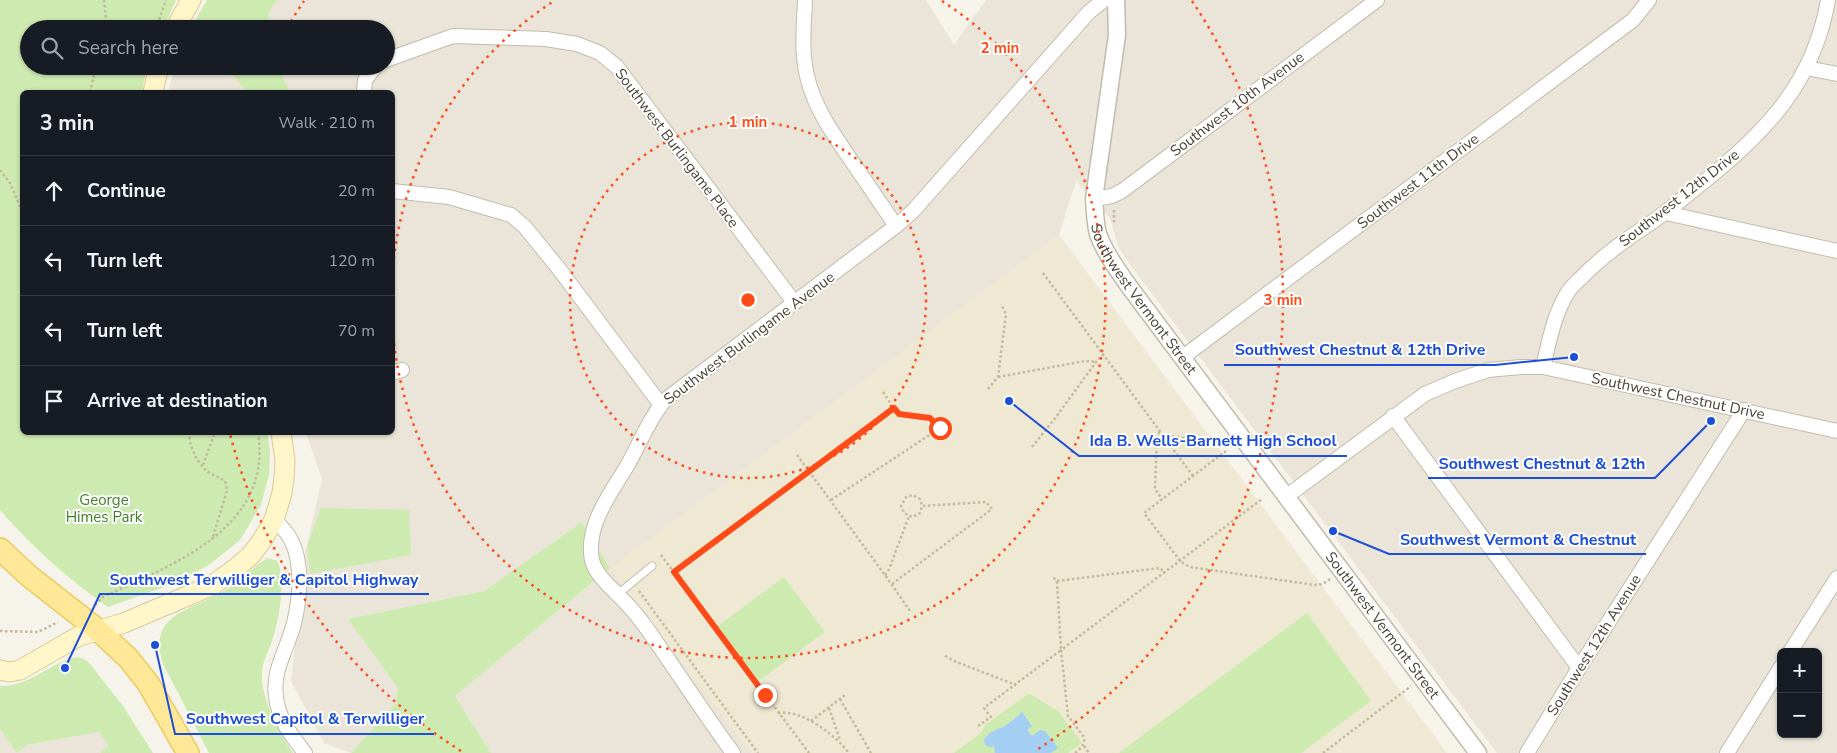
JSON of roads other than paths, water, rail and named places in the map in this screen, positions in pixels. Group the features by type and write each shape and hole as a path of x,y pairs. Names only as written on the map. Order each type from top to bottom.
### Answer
{"main road":[{"path":"180,20 191,0"},
{"path":"153,90 157,75"},
{"path":"0,670 8,672 20,670 70,640 124,623 213,585 236,568 250,556 274,520 282,493 284,478 284,450 282,435"},
{"path":"0,550 29,576 118,647 138,670 158,700 188,753"}],"street":[{"path":"805,0 804,62 814,101 835,136 896,226"},
{"name":"Southwest Burlingame Avenue","path":"733,753 659,646 634,612 603,579 592,561 594,532 606,498 627,466 649,422 671,395 896,226 926,199 1088,12 1104,0"},
{"name":"Southwest Vermont Street","path":"1116,0 1117,35 1094,199 1098,234 1128,286 1478,753"},
{"name":"Southwest 10th Avenue","path":"1094,199 1112,196 1122,191 1377,0"},
{"name":"Southwest 11th Drive","path":"1183,357 1633,20 1648,0"},
{"name":"Southwest 12th Drive","path":"1543,367 1554,325 1568,291 1595,264 1623,242 1666,213 1735,157 1767,125 1789,98 1806,68 1816,44 1828,0"},
{"name":"Southwest Burlingame Place","path":"395,57 453,36 546,39 577,44 600,53 617,67 794,302"},
{"path":"1806,68 1837,74"},
{"path":"364,90 365,80 369,75"},
{"path":"395,191 449,197 511,215 525,227 559,268 661,405"},
{"path":"1666,213 1837,251"},
{"name":"Southwest Chestnut Drive","path":"1287,496 1425,394 1455,380 1488,370 1543,367 1837,431"},
{"name":"Southwest 12th Avenue","path":"1527,753 1579,668 1744,410"},
{"path":"1394,416 1579,668"},
{"path":"274,520 285,530 292,542 300,574 294,623 277,673 276,698 284,724 305,753"},
{"path":"1793,648 1837,578"},
{"path":"1727,753 1777,673"}],"lane":[{"path":"618,594 652,566"}],"water":[{"path":"1022,712 1032,726 1027,730 1032,736 1040,730 1045,731 1058,748 1051,753 995,753 994,746 986,746 984,740 988,735 1005,726"}],"place":[{"name":"Southwest Chestnut & 12th Drive","path":"1574,357"},
{"name":"Ida B. Wells-Barnett High School","path":"1009,401"},
{"name":"Southwest Chestnut & 12th","path":"1711,421"},
{"name":"Southwest Vermont & Chestnut","path":"1333,531"},
{"name":"Southwest Capitol & Terwilliger","path":"155,645"},
{"name":"Southwest Terwilliger & Capitol Highway","path":"65,668"}],"park label":[{"name":"George Himes Park","path":"104,508"}]}
